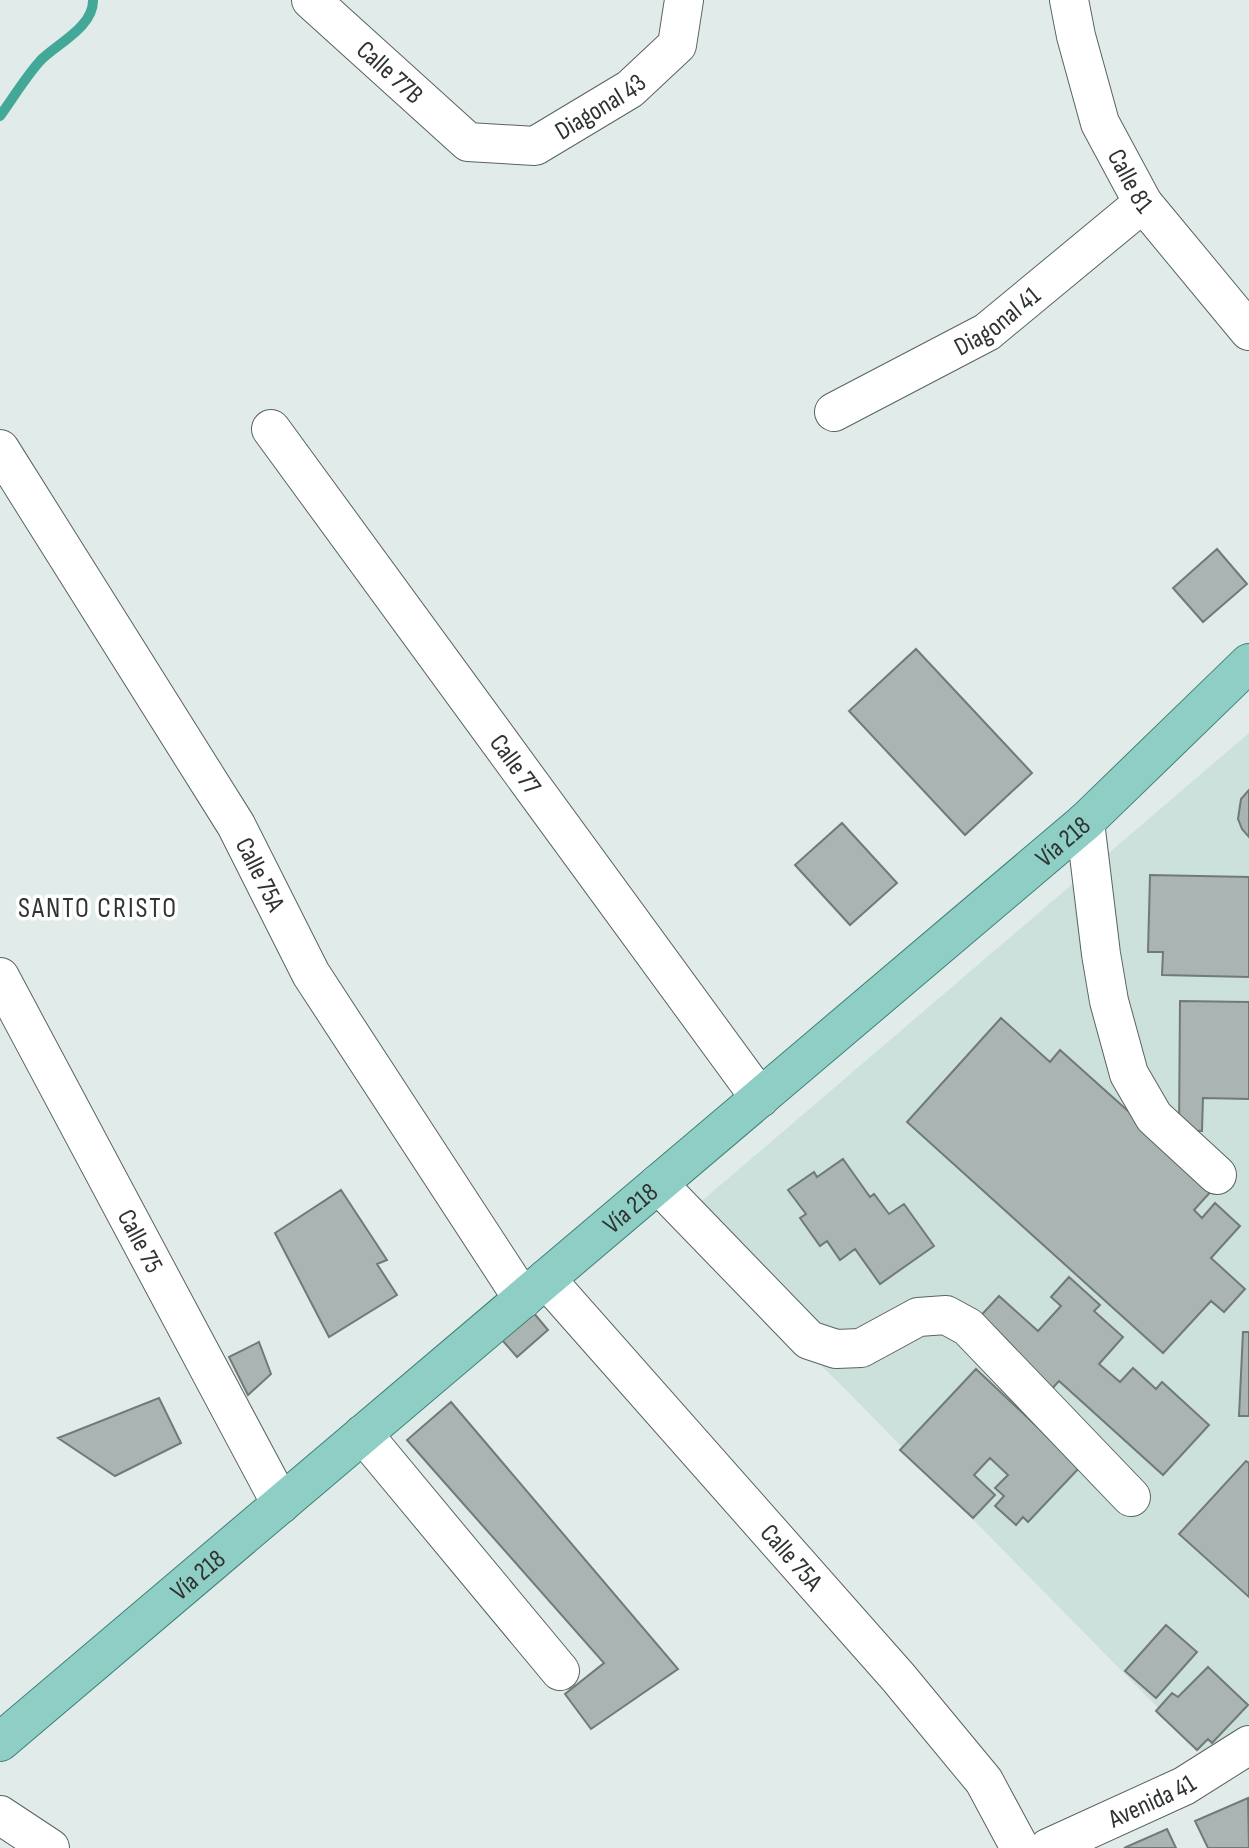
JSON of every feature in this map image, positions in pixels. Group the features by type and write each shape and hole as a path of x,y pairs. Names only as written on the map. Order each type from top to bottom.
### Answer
{"main road":[{"name":"Vía 218","path":"0,1742 1085,822 1249,663"}],"street":[{"name":"Calle 77B","path":"311,0 468,142"},
{"name":"Diagonal 43","path":"468,142 535,146 630,89 677,45 684,0"},
{"name":"Calle 81","path":"1069,0 1100,123 1143,203 1249,331"},
{"name":"Diagonal 41","path":"834,412 988,332 1143,203"},
{"name":"Calle 77","path":"271,429 760,1098"},
{"name":"Calle 75A","path":"0,449 236,825 312,974 535,1289 898,1677 984,1781 1020,1848"},
{"path":"1085,822 1107,990 1129,1074 1154,1117 1217,1175"},
{"name":"Calle 75","path":"0,977 281,1504"},
{"path":"658,1184 809,1340 836,1349 861,1348 918,1317 946,1315 968,1326 1131,1497"},
{"path":"363,1434 560,1671"},
{"name":"Avenida 41","path":"1048,1848 1184,1786 1249,1745"},
{"path":"0,1815 50,1848"}],"shaded area":[{"path":"1249,733 1249,1726 1206,1757 844,1388 676,1223"}],"building":[{"path":"1217,549 1247,584 1203,622 1173,588"},
{"path":"916,649 1032,773 965,835 849,711"},
{"path":"1249,790 1249,837 1238,819 1241,799"},
{"path":"842,823 897,883 850,925 795,865"},
{"path":"1150,875 1249,877 1249,977 1162,975 1163,952 1148,952"},
{"path":"1180,1001 1249,1002 1249,1099 1203,1098 1202,1131 1179,1130"},
{"path":"1001,1018 1050,1062 1060,1050 1214,1188 1194,1210 1202,1218 1215,1203 1240,1226 1211,1258 1245,1289 1224,1312 1211,1301 1163,1353 907,1122"},
{"path":"843,1159 870,1197 874,1194 889,1214 904,1204 934,1246 880,1284 855,1249 840,1260 827,1241 820,1246 800,1218 806,1214 788,1190 814,1172 817,1177"},
{"path":"341,1190 387,1260 377,1264 397,1295 329,1337 275,1233"},
{"path":"1069,1277 1100,1305 1094,1311 1123,1337 1099,1364 1120,1382 1133,1368 1156,1389 1162,1382 1209,1425 1163,1475 1059,1381 1050,1391 974,1323 999,1296 1038,1331 1061,1306 1051,1297"},
{"path":"527,1305 548,1330 517,1357 495,1332"},
{"path":"1243,1332 1249,1332 1249,1416 1239,1416"},
{"path":"259,1342 271,1374 248,1395 229,1357"},
{"path":"976,1369 1080,1467 1028,1522 1023,1517 1016,1525 995,1506 1004,1496 995,1488 1008,1475 990,1458 974,1475 995,1495 973,1518 900,1450"},
{"path":"159,1398 181,1443 115,1476 58,1438"},
{"path":"451,1402 678,1669 591,1729 565,1694 604,1663 407,1440"},
{"path":"1246,1461 1249,1463 1249,1597 1179,1534"},
{"path":"1166,1625 1197,1652 1156,1698 1125,1671"},
{"path":"1208,1667 1248,1705 1212,1743 1208,1739 1197,1750 1156,1711 1172,1693 1178,1697"},
{"path":"1248,1798 1249,1848 1208,1848 1195,1821"},
{"path":"1167,1829 1176,1848 1124,1848"}],"waterway":[{"path":"0,116 40,61 81,27 92,10 93,0"}],"district":[{"name":"SANTO CRISTO","path":"98,907"}]}
